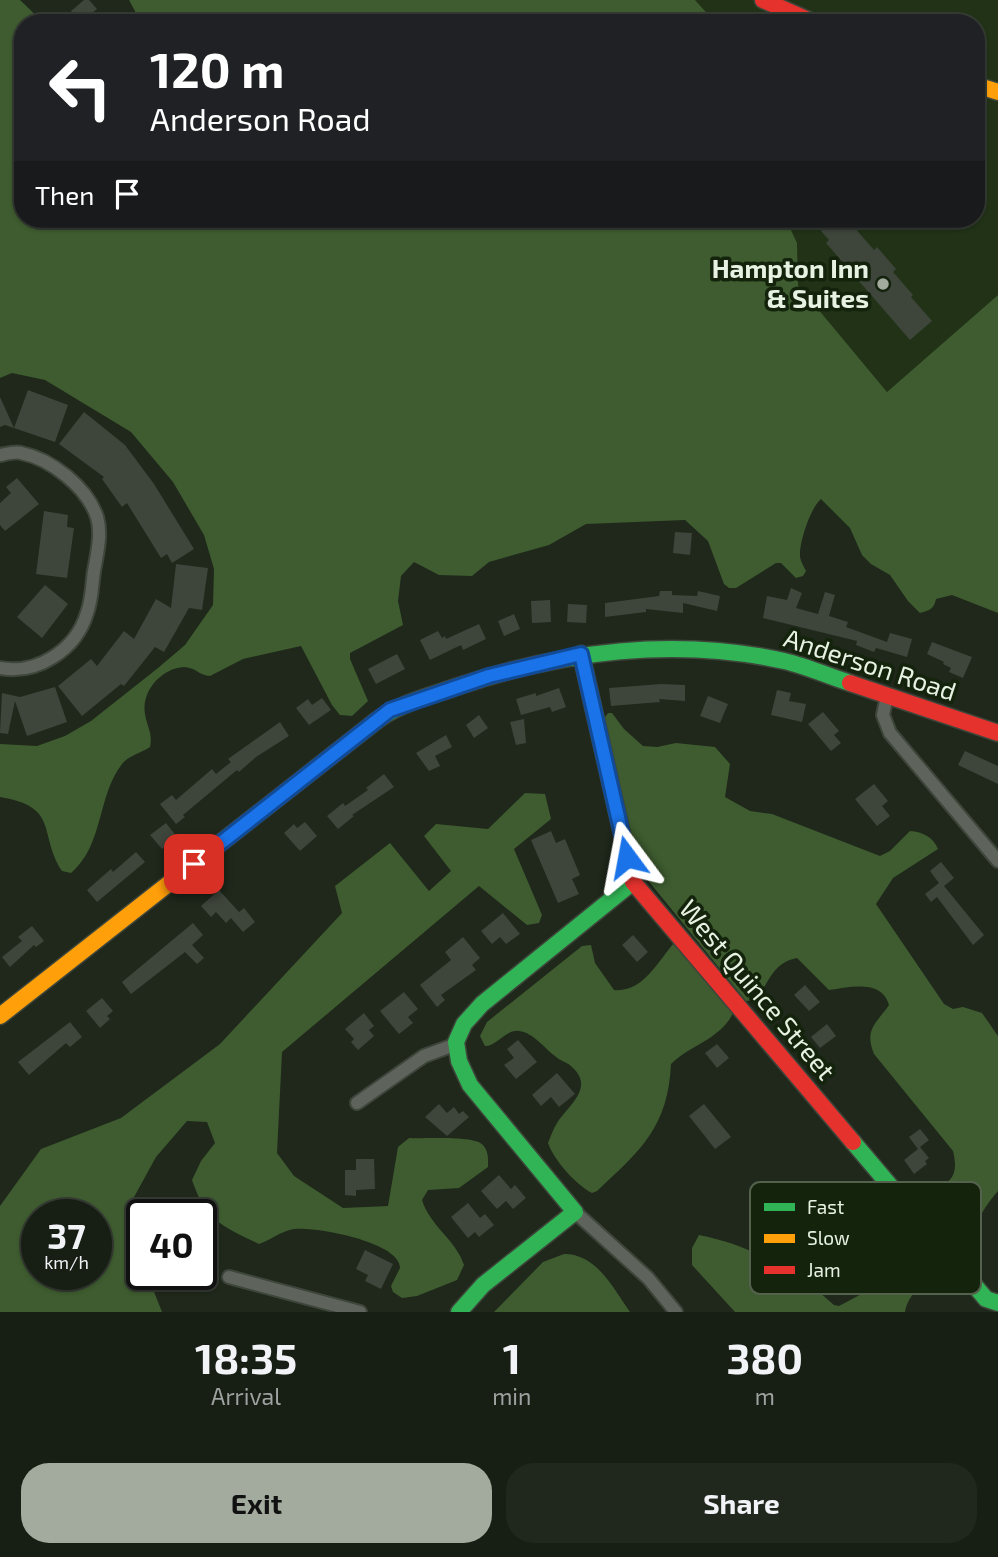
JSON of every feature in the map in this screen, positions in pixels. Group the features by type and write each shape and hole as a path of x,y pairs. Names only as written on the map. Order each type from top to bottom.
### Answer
{"street":[{"path":"763,0 795,14"},
{"path":"0,455 19,452 52,465 79,488 97,517 99,539 88,613 75,639 44,664 15,671 0,668"},
{"name":"Anderson Road","path":"0,1016 390,710 489,676 581,654 689,648 785,661 998,733"},
{"name":"West Quince Street","path":"581,654 633,882 887,1182"},
{"path":"887,695 883,715 890,733 998,861"},
{"path":"633,882 482,1004 470,1017 454,1045 457,1063 470,1085 575,1212 648,1278 676,1312"},
{"path":"357,1103 424,1056 454,1045"},
{"path":"459,1312 483,1285 575,1212"},
{"path":"229,1277 360,1312"},
{"name":"West Quince Street","path":"981,1293 986,1299 998,1303"}],"shaded area":[{"path":"0,0 20,0 35,14 14,14 14,228 790,228 797,243 798,285 887,392 998,295 998,613 952,595 936,599 931,609 920,613 890,575 862,555 850,528 821,499 806,525 801,542 800,558 806,571 803,576 796,578 781,563 776,563 736,588 729,588 724,584 708,541 685,520 586,524 549,545 489,562 472,576 439,575 414,562 401,576 398,601 403,625 350,653 350,659 368,701 352,716 340,715 332,705 301,646 243,659 210,676 184,667 161,676 146,697 145,714 150,747 122,764 108,791 95,835 82,862 71,873 62,871 40,815 32,807 19,801 0,797 0,744 37,746 65,736 91,721 158,668 185,645 213,605 214,569 204,535 173,482 131,432 45,380 12,373 0,378"},
{"path":"129,0 695,0 708,14 136,14"},
{"path":"695,0 998,0 998,295 887,392 798,285 797,243 790,228 985,228 985,14 708,14"},
{"path":"612,713 624,729 643,746 657,747 676,743 715,747 730,764 725,797 750,811 772,814 880,856 890,851 910,831 927,836 933,841 938,849 893,878 876,904 944,1004 953,1009 963,1007 982,1013 998,1036 998,1191 981,1216 981,1182 947,1182 954,1171 953,1151 874,1054 871,1033 889,1005 880,991 864,987 829,990 797,958 778,967 759,995 746,1001 638,868 605,717"},
{"path":"525,793 545,794 551,819 514,849 542,915 539,923 527,925 479,886 282,1052 277,1153 294,1176 343,1208 388,1206 398,1147 409,1138 460,1139 483,1145 487,1153 488,1167 459,1188 428,1190 422,1200 431,1218 455,1248 464,1265 457,1280 417,1296 402,1298 393,1292 391,1286 400,1268 397,1259 372,1243 337,1233 294,1229 259,1244 225,1227 217,1221 217,1199 200,1199 192,1180 201,1161 215,1143 207,1122 187,1121 156,1157 133,1199 126,1199 126,1290 153,1290 162,1312 0,1312 0,1206 41,1149 121,1118 220,1044 342,913 335,886 390,843 429,891 451,871 424,836 436,824 488,829"},
{"path":"674,943 733,1013 728,1022 713,1036 671,1064 664,1105 649,1136 627,1163 592,1193 566,1171 548,1143 557,1123 577,1096 581,1082 579,1075 571,1066 524,1032 510,1032 485,1046 480,1036 487,1022 582,946 591,945 595,963 614,990 624,990 642,981"},
{"path":"699,1235 750,1250 750,1294 821,1294 839,1306 862,1294 913,1294 905,1312 735,1312 692,1265 692,1248"},
{"path":"564,1254 576,1256 595,1266 630,1312 494,1312 543,1262"}],"building":[{"path":"84,0 89,0 97,9 91,14 73,14 71,11"},
{"name":"Hampton Inn & Suites","path":"824,228 855,228 874,250 877,247 896,269 893,272 932,321 910,340 826,243 829,240 821,231"},
{"path":"28,390 68,405 55,442 5,425 0,427 0,397 14,428"},
{"path":"84,412 125,445 154,484 194,549 172,563 167,554 161,558 127,503 122,507 102,479 104,477 59,444"},
{"path":"17,478 39,504 5,531 0,525 0,503 11,493 6,487"},
{"path":"44,511 68,515 67,527 74,528 67,578 36,574"},
{"path":"675,532 692,533 690,555 673,553"},
{"path":"176,564 208,568 202,610 189,608 164,652 155,647 124,686 121,684 82,716 58,686 91,659 97,666 124,631 134,639 156,599 171,608"},
{"path":"45,585 68,604 42,638 17,617"},
{"path":"791,588 802,593 796,608 818,614 825,592 835,595 829,616 848,622 846,627 887,642 890,633 912,639 907,657 876,648 874,652 856,645 857,641 763,618 767,596 787,600"},
{"path":"660,591 672,591 672,595 697,596 698,591 720,596 717,611 683,603 683,613 646,609 646,612 605,617 605,603 659,596"},
{"path":"550,600 551,622 532,623 531,601"},
{"path":"568,604 587,605 586,623 567,622"},
{"path":"514,614 520,629 504,636 498,621"},
{"path":"479,624 486,639 463,650 461,645 430,660 420,640 438,631 442,638 445,636 446,639"},
{"path":"932,642 972,657 963,678 949,672 951,668 943,664 944,662 927,654"},
{"path":"397,654 405,669 376,684 368,669"},
{"path":"685,685 685,701 659,699 660,702 611,706 609,688"},
{"path":"55,687 67,722 27,736 15,701 8,734 0,733 2,693 20,697"},
{"path":"559,688 566,707 552,712 550,707 521,715 516,699"},
{"path":"777,690 791,693 789,701 806,704 802,722 771,715"},
{"path":"708,696 728,704 720,723 700,716"},
{"path":"322,698 331,710 309,725 296,708 308,699 312,705"},
{"path":"823,712 839,731 834,735 841,743 831,751 808,724"},
{"path":"479,715 488,728 474,738 466,725"},
{"path":"524,719 526,743 516,745 510,722"},
{"path":"280,722 289,736 256,757 239,772 237,770 176,824 160,804 172,795 176,800 212,769 216,774 231,762 228,759"},
{"path":"446,735 452,747 435,756 440,766 429,771 416,753"},
{"path":"965,751 998,766 998,784 958,765"},
{"path":"384,774 394,787 352,815 354,816 338,829 327,816 343,803 345,806 368,790 366,788"},
{"path":"874,784 888,801 882,806 890,816 877,826 855,799"},
{"path":"305,822 317,836 300,851 284,833 294,824 297,828"},
{"path":"166,823 177,837 162,849 150,835"},
{"path":"551,831 556,843 565,839 580,875 572,879 579,894 558,903 531,840"},
{"path":"136,852 145,862 97,902 87,890"},
{"path":"941,862 954,878 944,886 984,935 973,945 937,897 931,902 925,894 939,883 930,871"},
{"path":"219,890 239,912 244,908 255,922 243,932 231,918 226,923 216,912 211,917 201,906"},
{"path":"503,913 520,934 506,944 500,937 492,944 481,931"},
{"path":"193,923 203,935 192,945 204,958 197,964 185,952 131,994 122,982"},
{"path":"32,926 44,941 36,947 34,945 10,967 2,957 22,941 18,937"},
{"path":"633,935 648,952 637,962 622,945"},
{"path":"463,937 480,958 472,965 476,970 441,995 445,1000 437,1007 420,985 451,960 445,952"},
{"path":"805,985 820,1002 809,1011 794,995"},
{"path":"404,992 418,1009 408,1017 413,1023 399,1034 380,1011"},
{"path":"102,998 113,1011 107,1016 110,1019 100,1028 86,1011"},
{"path":"364,1013 374,1026 369,1030 374,1036 358,1050 351,1042 354,1039 345,1029"},
{"path":"70,1022 82,1037 70,1047 66,1043 29,1075 18,1062"},
{"path":"827,1024 836,1036 820,1048 811,1037"},
{"path":"518,1040 537,1062 516,1079 504,1065 514,1058 507,1049"},
{"path":"717,1044 729,1058 717,1068 705,1053"},
{"path":"557,1073 575,1094 559,1107 551,1097 541,1106 532,1095"},
{"path":"439,1104 447,1113 454,1107 459,1114 463,1111 469,1117 447,1136 425,1117"},
{"path":"704,1104 731,1137 715,1149 689,1116"},
{"path":"920,1129 929,1140 920,1147 929,1158 925,1161 927,1164 914,1174 904,1160 918,1149 909,1137"},
{"path":"356,1159 374,1159 375,1189 356,1190 356,1196 345,1195 345,1170 356,1170"},
{"path":"499,1175 511,1189 515,1185 526,1198 513,1209 506,1201 497,1209 481,1191"},
{"path":"468,1203 480,1218 485,1214 494,1225 479,1237 475,1232 468,1238 451,1217"},
{"path":"365,1250 393,1264 381,1289 365,1281 368,1275 356,1269"}],"traffic: fast":[{"path":"376,721 416,700 498,674 579,656 620,651 661,649 743,654 792,663 850,683"},
{"path":"459,1312 483,1285 575,1212 470,1085 459,1061 456,1042 464,1024 482,1004 633,882"},
{"path":"853,1142 887,1182"},
{"path":"981,1293 986,1299 998,1303"}],"traffic: slow":[{"path":"985,88 998,92"},
{"path":"0,1016 376,721"}],"traffic: jam":[{"path":"763,0 795,14"},
{"path":"581,654 633,882 853,1142"},
{"path":"850,683 998,733"}],"place":[{"name":"Hampton Inn & Suites","path":"883,284"}],"route":[{"path":"194,864 390,710 489,676 581,654 627,857"}]}
